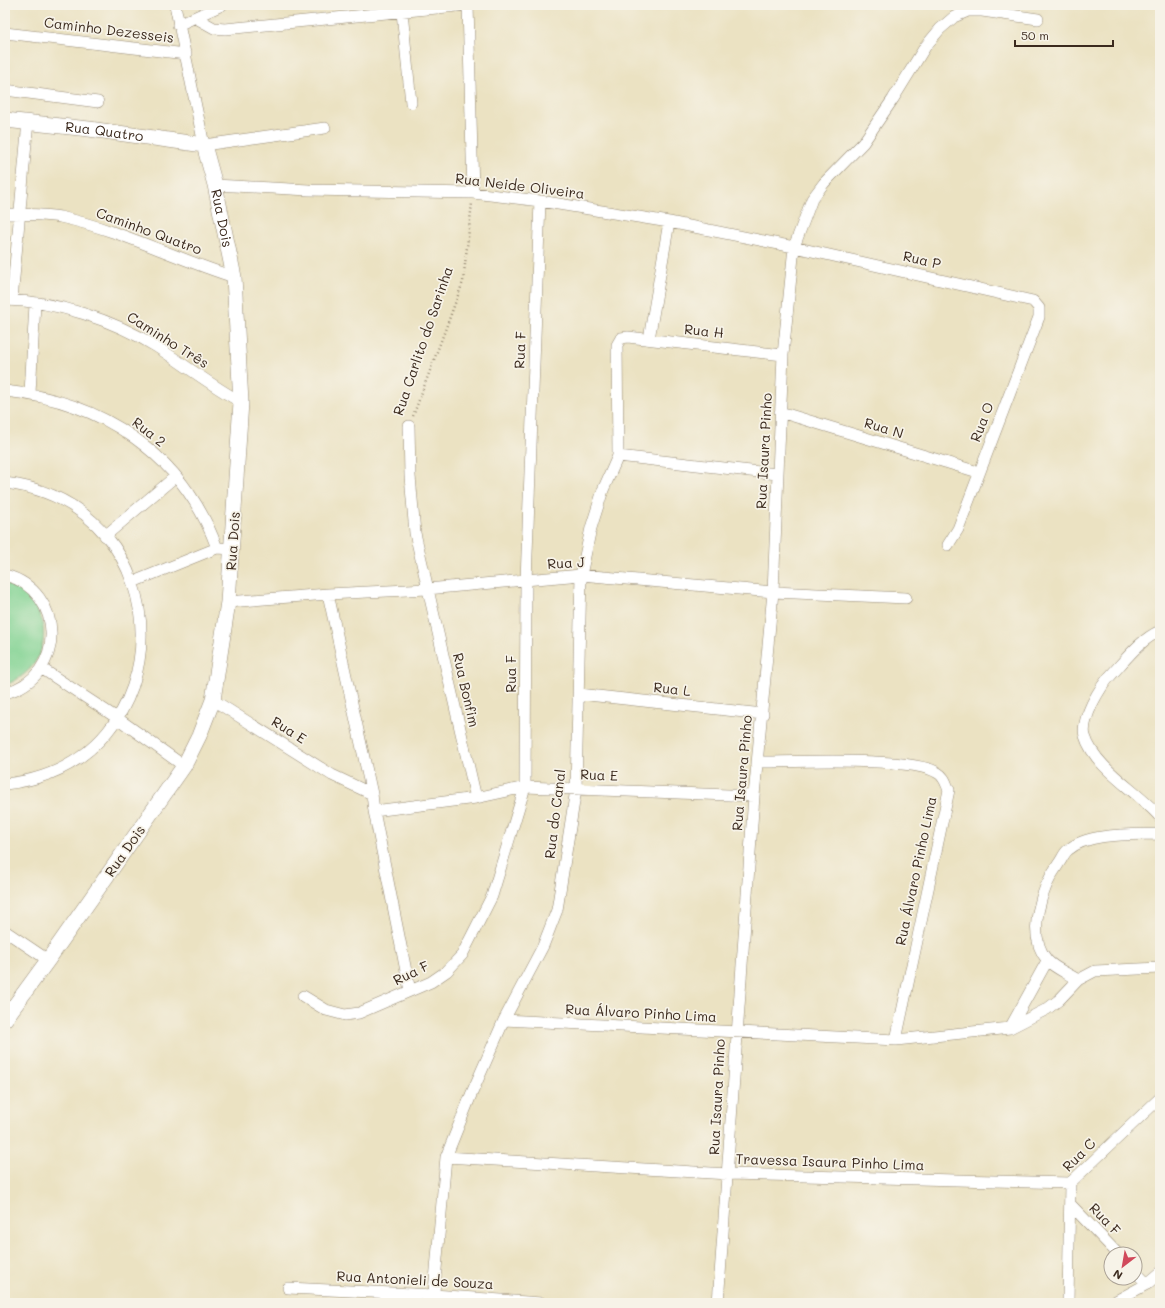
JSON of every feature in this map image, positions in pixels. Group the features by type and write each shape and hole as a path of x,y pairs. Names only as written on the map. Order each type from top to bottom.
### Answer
{"street":[{"name":"Rua Dois","path":"5,1019 184,766 199,736 213,700 228,602 233,549 241,402 234,277 215,185 204,145 175,5"},
{"path":"178,25 222,5"},
{"path":"196,18 214,28 225,29 467,5 473,193"},
{"path":"966,5 976,11 1038,19"},
{"name":"Rua Isaura Pinho","path":"718,1303 754,796 773,592 783,355 794,246 812,200 824,183 863,143 893,99 925,47 940,29 954,17 968,11 976,11"},
{"path":"402,12 411,103"},
{"name":"Caminho Dezesseis","path":"5,33 186,54"},
{"path":"5,90 98,102"},
{"name":"Rua Quatro","path":"5,120 28,121 204,145"},
{"path":"8,300 19,214 28,121"},
{"path":"204,145 325,128"},
{"name":"Rua Neide Oliveira","path":"215,185 309,190 473,193 540,201 669,222 794,246"},
{"name":"Rua F","path":"303,996 326,1010 345,1015 359,1013 432,982 447,971 462,955 492,896 526,787 526,581 540,201"},
{"name":"Caminho Quatro","path":"5,214 59,217 107,229 197,265 234,277"},
{"path":"649,340 669,222"},
{"name":"Rua P","path":"794,246 1024,298 1033,301 1039,308"},
{"name":"Caminho Três","path":"8,300 82,313 119,326 156,346 217,389 241,402"},
{"path":"30,393 36,304"},
{"name":"Rua O","path":"948,545 958,529 978,472 1039,317 1039,308"},
{"name":"Rua H","path":"618,456 617,345 621,338 783,355"},
{"name":"Rua 2","path":"5,391 30,393 84,409 109,421 134,437 156,455 176,476 193,499 208,524 216,548"},
{"name":"Rua N","path":"780,412 978,472"},
{"name":"Rua Carlito do Sarinha","path":"409,426 410,476 415,532 427,589"},
{"path":"618,456 777,474"},
{"name":"Rua do Canal","path":"434,1299 446,1157 504,1020 543,946 558,910 576,789 581,575 603,490 618,456"},
{"path":"105,536 176,476"},
{"path":"5,483 32,488 64,502 88,519 105,536 116,550 133,582 141,616 141,652 133,686 117,718 100,739 66,766 33,779 5,784"},
{"path":"133,582 216,548 233,549"},
{"path":"5,575 20,581 32,589 41,600 48,613 51,627 51,641 48,655 41,668 27,683 5,693"},
{"name":"Rua J","path":"228,602 328,594 427,589 581,575 773,592 906,598"},
{"name":"Rua Bonfim","path":"427,589 476,798"},
{"path":"328,594 372,794 374,811 410,991"},
{"path":"1160,632 1142,643 1103,682 1086,717 1085,735 1093,750 1110,771 1151,806 1160,816"},
{"path":"41,668 117,718 184,766"},
{"name":"Rua L","path":"579,694 762,714"},
{"name":"Rua E","path":"213,700 332,775 372,794"},
{"name":"Rua Álvaro Pinho Lima","path":"757,762 860,762 906,764 932,769 940,773 945,780 948,790 896,1040"},
{"name":"Rua E","path":"374,811 476,798 526,787 754,796"},
{"path":"1078,980 1047,961 1040,949 1037,930 1037,914 1041,896 1054,870 1068,850 1083,842 1105,836 1160,834"},
{"path":"5,931 48,960"},
{"path":"1010,1028 1047,961"},
{"name":"Rua Álvaro Pinho Lima","path":"504,1020 896,1040 1010,1028 1059,1000 1078,980 1095,971 1160,968"},
{"name":"Rua C","path":"1068,1303 1070,1183 1160,1098"},
{"name":"Travessa Isaura Pinho Lima","path":"446,1157 728,1174 1070,1183"},
{"name":"Rua F","path":"1070,1204 1110,1246"},
{"path":"1112,1303 1147,1284 1160,1273"},
{"path":"1143,1280 1147,1284"},
{"name":"Rua Antonieli de Souza","path":"288,1288 434,1299 541,1303"}],"path":[{"name":"Rua Carlito do Sarinha","path":"409,426 462,282 473,193"}],"green space":[{"path":"5,583 22,592 34,604 41,619 44,634 41,649 34,664 22,676 5,685"}]}
